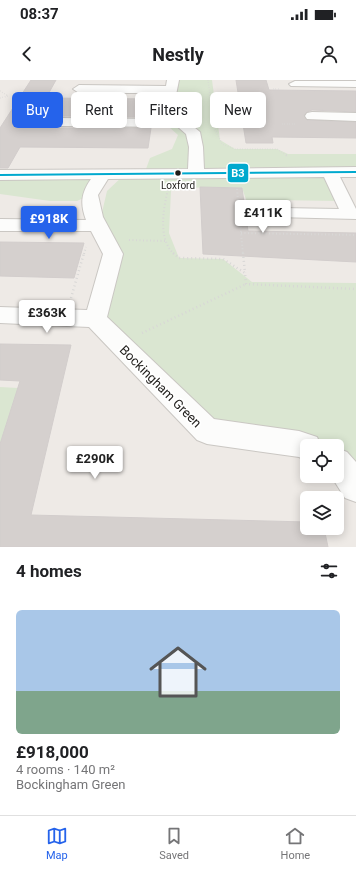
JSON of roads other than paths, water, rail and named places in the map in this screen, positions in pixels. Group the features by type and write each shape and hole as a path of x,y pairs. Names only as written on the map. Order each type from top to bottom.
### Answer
{"street":[{"path":"295,84 356,84"},
{"path":"78,88 172,85"},
{"path":"312,116 356,117"},
{"path":"63,122 135,123"},
{"path":"189,128 195,137 196,172"},
{"path":"281,213 353,214 329,171"},
{"path":"0,175 171,172 356,172"},
{"path":"0,315 95,319 113,254 97,235 90,206 90,195 103,174"},
{"path":"0,225 97,235"},
{"name":"Bockingham Green","path":"95,319 207,431 300,444"},
{"path":"344,469 356,487"}],"place":[{"name":"Loxford","path":"178,173"}]}
